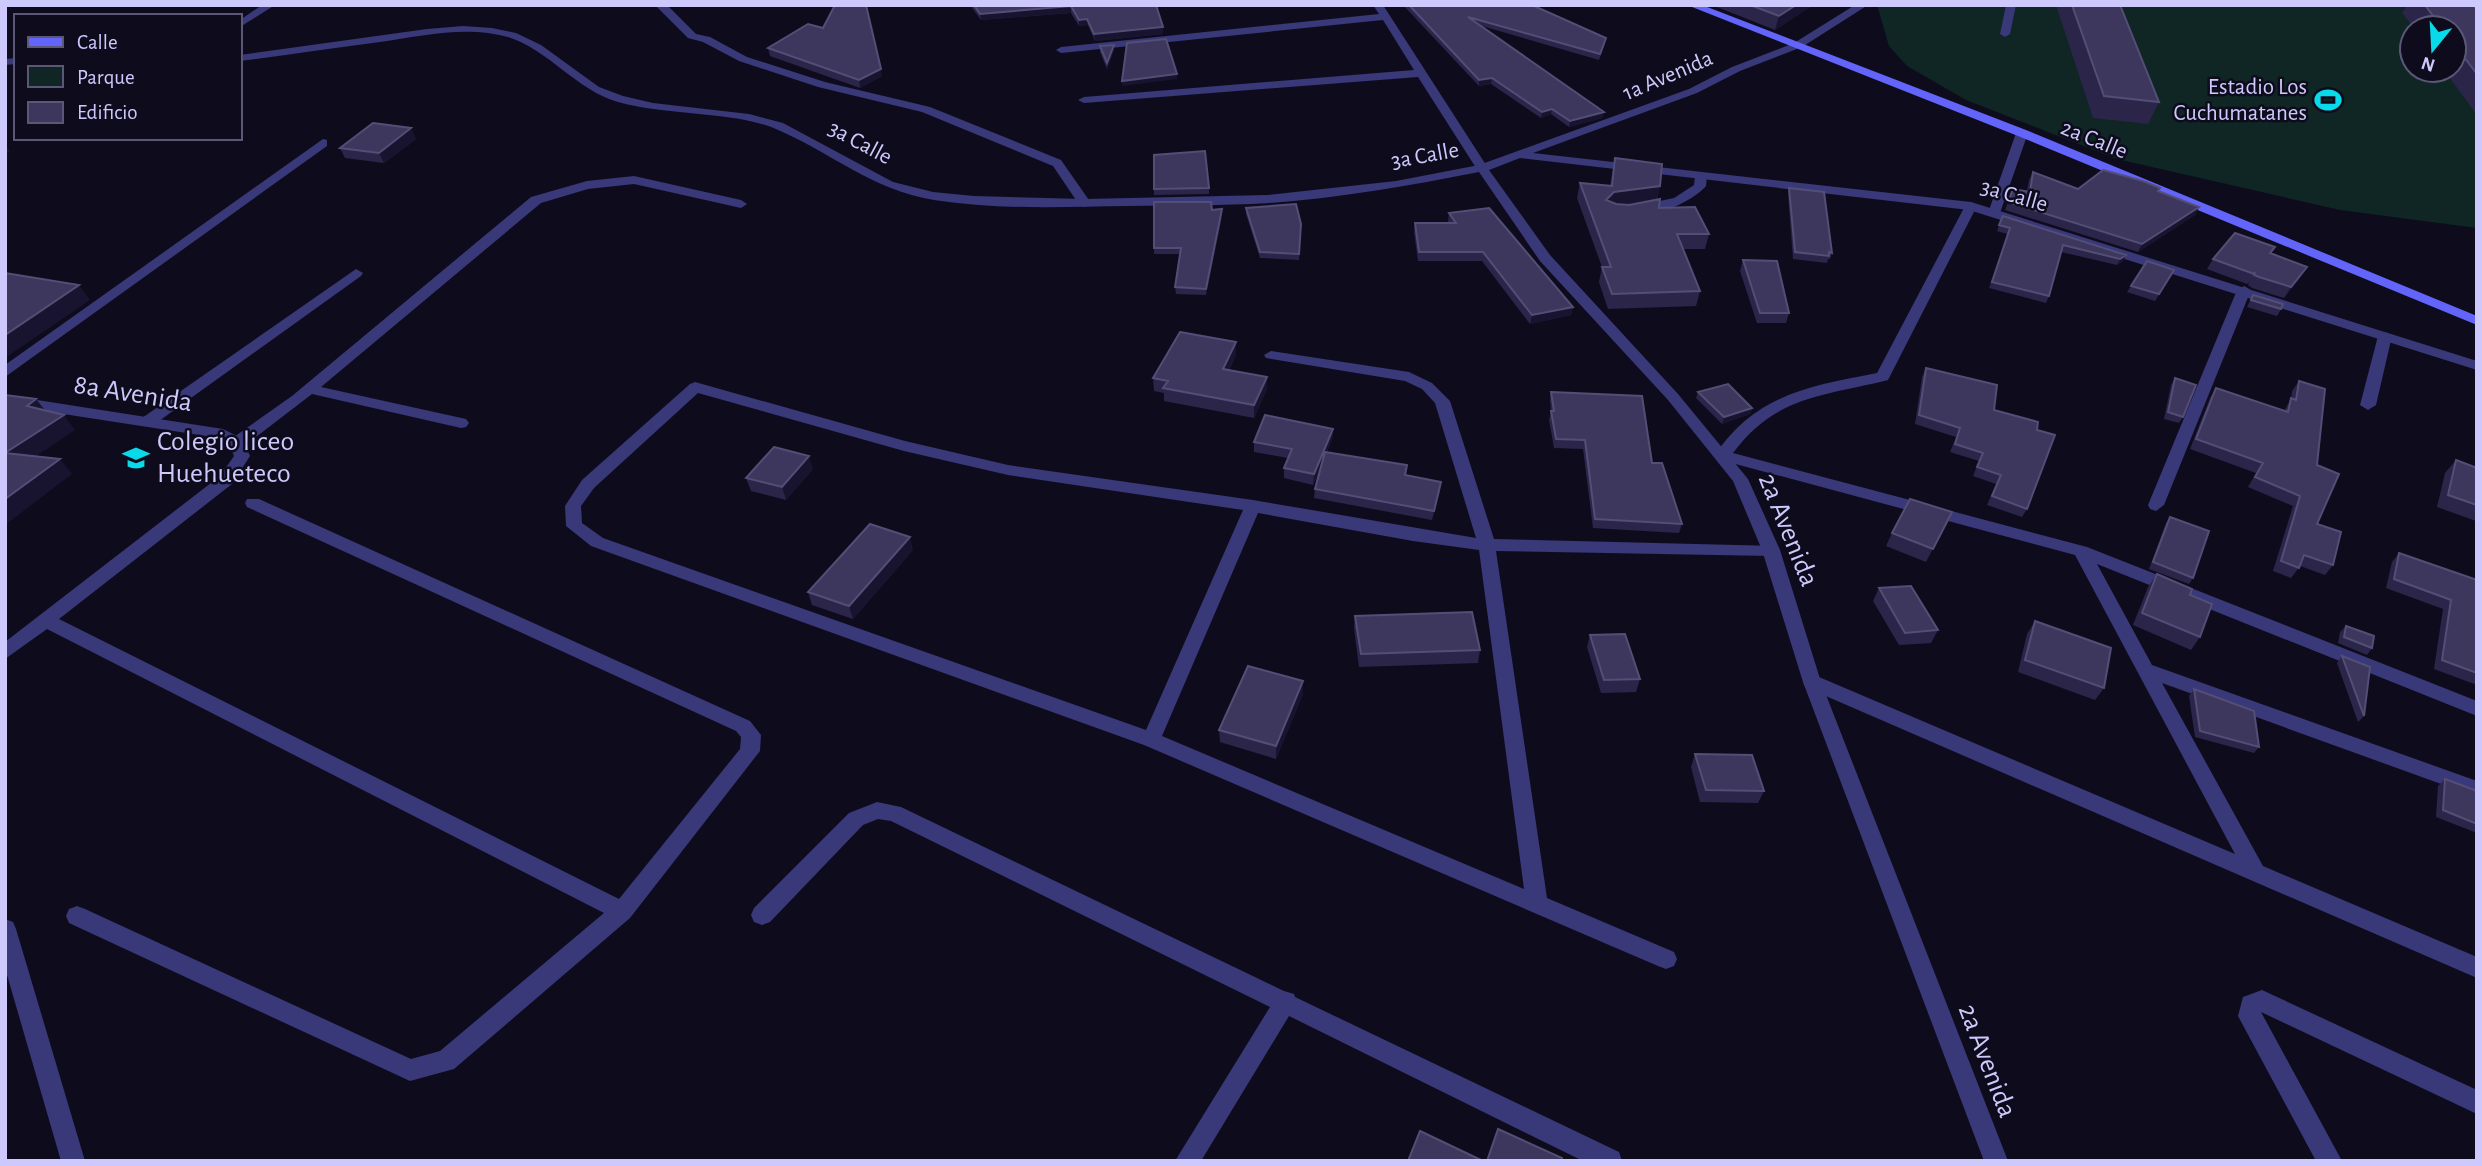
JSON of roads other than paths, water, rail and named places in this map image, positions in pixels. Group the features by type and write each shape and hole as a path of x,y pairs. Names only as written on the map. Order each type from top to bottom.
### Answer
{"main road":[{"name":"2a Calle","path":"1692,5 2022,133 2477,321"}],"street":[{"path":"242,23 270,5"},
{"path":"662,5 692,36 706,39 743,59 821,85 926,109 1057,163 1085,203"},
{"name":"2a Avenida","path":"1378,5 1482,168 1545,258 1723,455 1740,479 1771,550 1812,682 1996,1161"},
{"name":"1a Avenida","path":"1482,168 1693,92 1736,69 1798,45 1863,5"},
{"path":"2006,34 2011,5"},
{"path":"1061,50 1385,17"},
{"name":"3a Calle","path":"242,58 428,32 492,31 512,35 537,47 595,89 619,99 653,107 749,118 779,127 889,185 933,196 974,200 1085,203 1268,200 1396,185 1482,168"},
{"path":"1084,100 1421,73"},
{"path":"1994,213 2022,133"},
{"path":"5,372 323,143"},
{"name":"3a Calle","path":"1519,156 1971,206 2244,290 2477,366"},
{"path":"1623,211 1669,206 1690,196 1700,186 1701,176"},
{"path":"5,652 226,480 240,449 536,200 587,185 634,180 741,204"},
{"path":"1971,206 1883,377 1826,389 1779,403 1747,425 1723,455 2081,551 2474,711"},
{"path":"147,422 356,273"},
{"path":"2156,505 2244,290"},
{"path":"2368,405 2385,336"},
{"path":"1271,355 1409,377 1427,386 1442,401 1487,545 1537,904"},
{"path":"1666,959 1152,740 597,542 574,526 573,506 588,484 695,387 904,446 1008,470 1253,506 1413,535 1487,545 1771,550"},
{"path":"310,389 461,423"},
{"name":"8a Avenida","path":"5,400 223,434 240,449"},
{"path":"76,916 410,1070 446,1061 622,911 750,751 751,735 743,726 253,503"},
{"path":"1152,740 1253,506"},
{"path":"2081,551 2256,873"},
{"path":"45,620 622,911"},
{"path":"2146,670 2477,789"},
{"path":"1812,682 2477,968"},
{"path":"762,915 856,819 877,810 894,813 1286,1001 1610,1161"},
{"path":"5,929 73,1161"},
{"path":"1187,1161 1286,1001"},
{"path":"2330,1161 2249,1016 2251,1004 2262,1001 2477,1101"}],"place":[{"name":"Estadio Los Cuchumatanes","path":"2328,100"},
{"name":"Colegio liceo Huehueteco","path":"136,458"}]}
